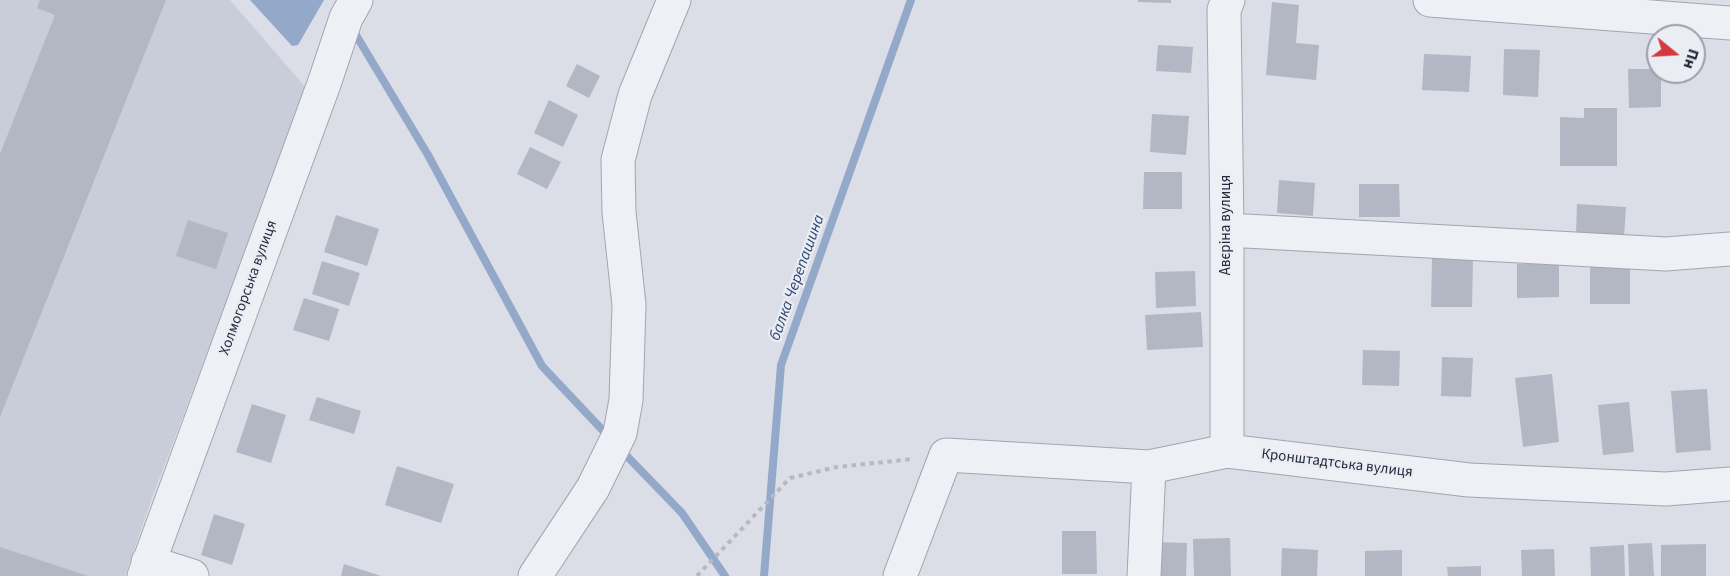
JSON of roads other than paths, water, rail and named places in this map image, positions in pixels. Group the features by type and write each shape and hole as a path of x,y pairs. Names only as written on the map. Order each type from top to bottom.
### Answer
{"street":[{"name":"Холмогорська вулиця","path":"146,569 346,18 356,0"},
{"path":"535,576 593,489 620,434 626,400 629,305 619,212 618,160 635,95 674,0"},
{"name":"Авєріна вулиця","path":"1227,0 1224,10 1227,451"},
{"path":"1430,0 1730,23"},
{"path":"1227,230 1666,254 1730,249"},
{"name":"Кронштадтська вулиця","path":"900,576 946,455 1149,467 1227,451 1469,480 1666,489 1730,484"},
{"path":"1144,576 1149,467"},
{"path":"146,569 192,576"}],"water":[{"path":"250,0 324,0 298,45 292,46"}],"waterway":[{"name":"балка Черепашина","path":"764,576 781,365 911,0"},
{"path":"353,30 428,155 542,366 609,437"},
{"path":"621,450 682,513 725,576"}]}
